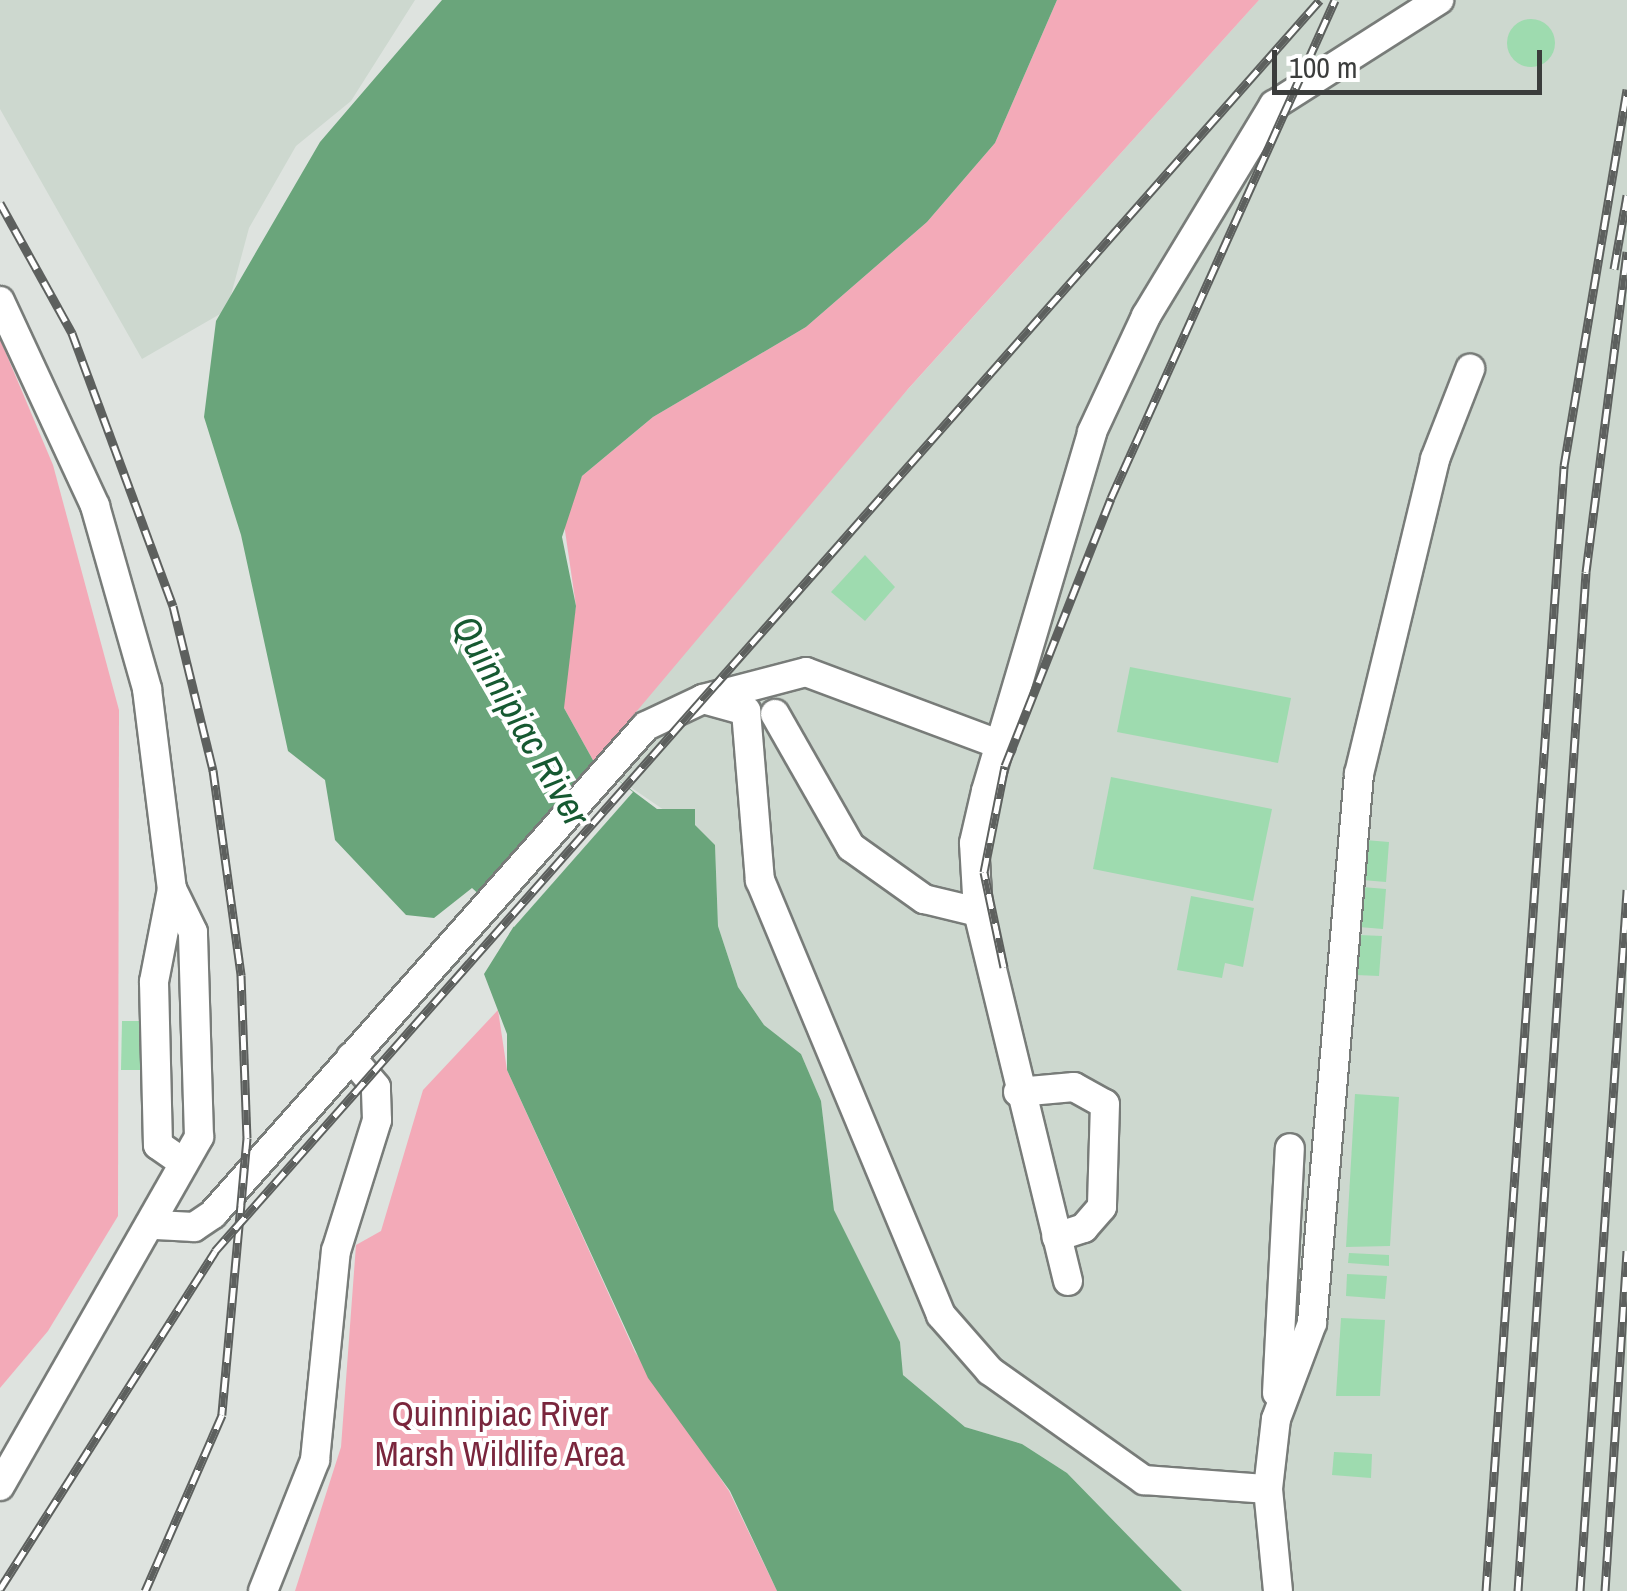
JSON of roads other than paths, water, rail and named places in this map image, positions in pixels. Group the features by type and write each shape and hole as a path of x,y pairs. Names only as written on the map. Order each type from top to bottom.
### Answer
{"lane":[{"path":"1068,1281 1018,1092 978,912 974,844 1001,745 1092,432 1146,316 1274,106 1439,0"},
{"path":"0,301 95,506 147,690 172,890 193,950 199,1137 180,1161 156,1225 0,1486"},
{"path":"1276,1419 1312,1323 1359,774 1435,458 1470,369"},
{"path":"156,1225 204,1223 653,718 704,700 818,674 1001,745"},
{"path":"704,700 746,711 748,824 760,880 952,1334 990,1371 1144,1480 1268,1489"},
{"path":"775,714 851,846 924,899 978,912"},
{"path":"172,890 154,982 158,1145 180,1161"},
{"path":"263,1591 315,1460 336,1252 377,1120 376,1087 351,1057"},
{"path":"1018,1092 1074,1087 1104,1104 1102,1208 1056,1238"},
{"path":"1278,1591 1268,1489 1276,1419 1290,1148"}],"water":[{"name":"Quinnipiac River","path":"442,0 1057,0 995,143 927,222 806,327 653,417 582,476 562,537 576,606 564,708 594,762 657,809 695,809 695,825 715,845 718,926 738,987 764,1025 801,1054 821,1101 834,1210 900,1342 903,1375 965,1427 1022,1444 1067,1473 1182,1591 777,1591 730,1491 648,1378 507,1070 507,1034 484,974 514,926 472,888 434,918 406,915 335,840 325,780 288,751 241,535 204,417 216,321 320,142"}],"railway":[{"path":"0,1589 215,1251 1320,0"},
{"path":"1004,967 984,872 1005,766 1111,498 1335,0"},
{"path":"1486,1591 1564,466 1627,89"},
{"path":"1614,269 1627,195"},
{"path":"0,203 72,333 173,606 213,770 241,975 247,1138 222,1415 145,1591"},
{"path":"1518,1591 1586,572 1627,252"},
{"path":"1580,1591 1627,890"},
{"path":"1605,1591 1627,1251"}],"park label":[{"name":"Quinnipiac River Marsh Wildlife Area","path":"500,1434"}]}
